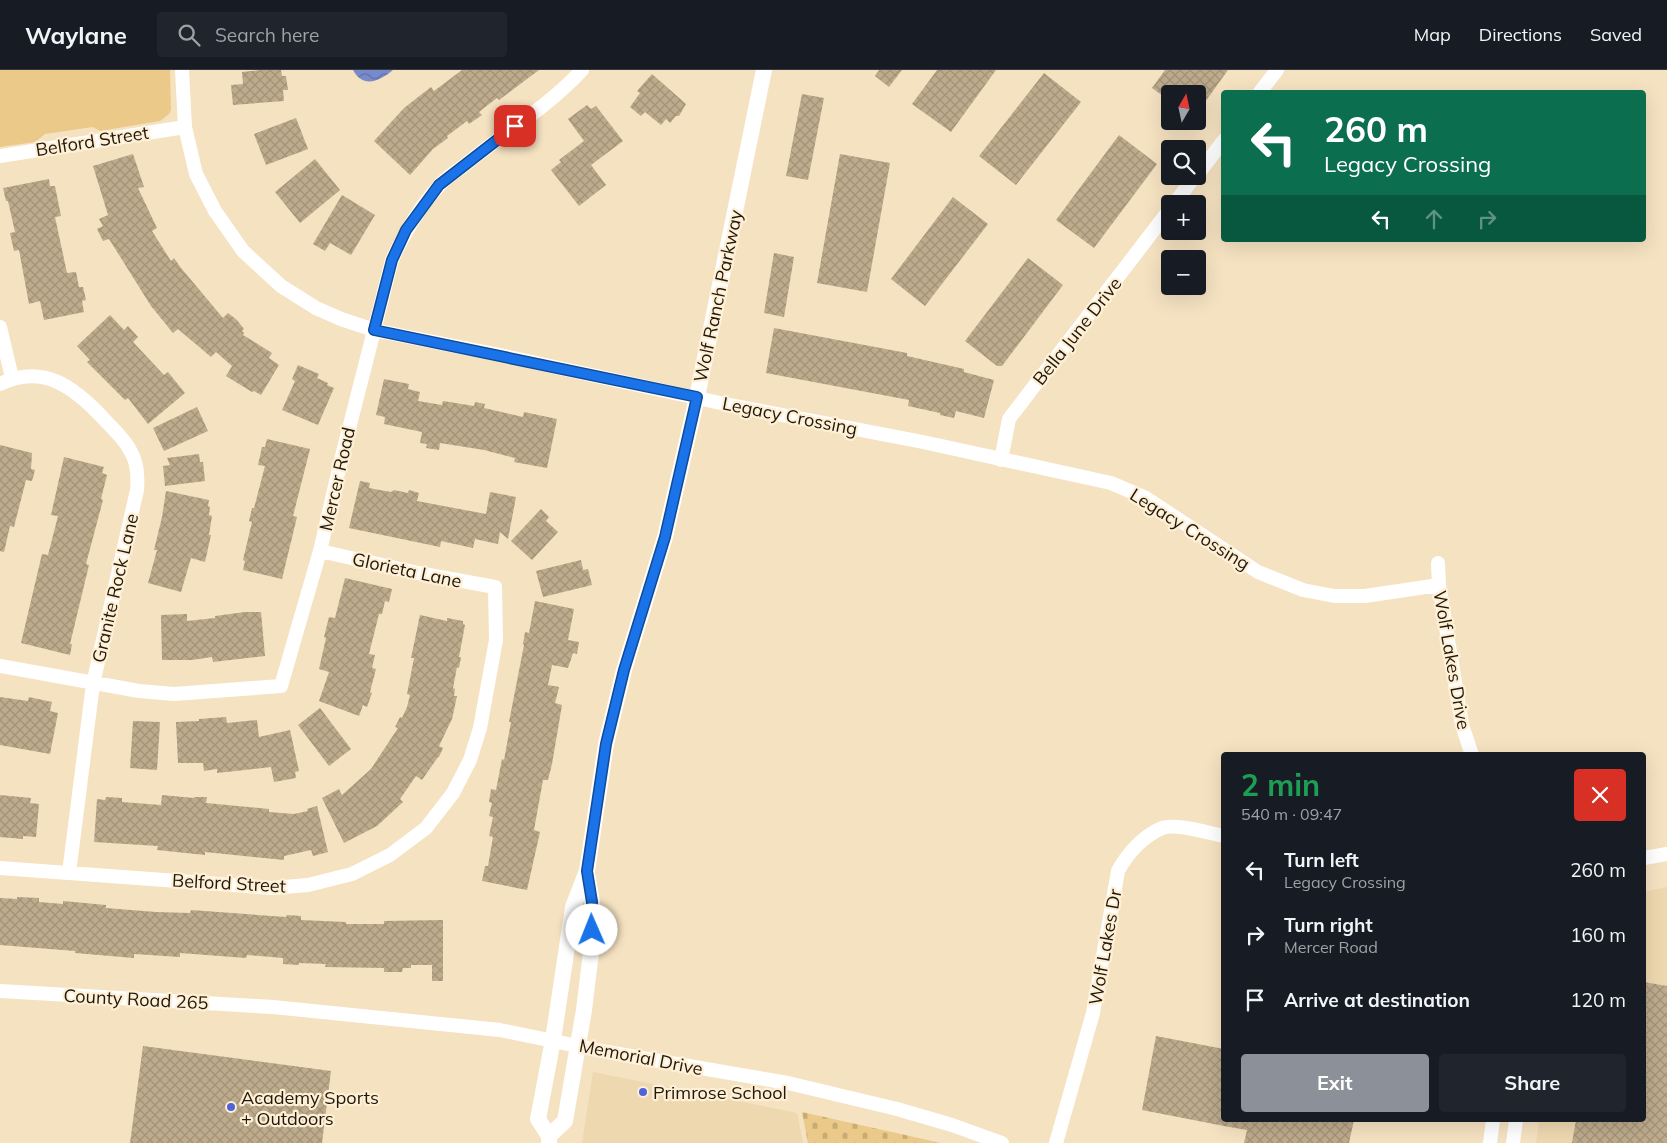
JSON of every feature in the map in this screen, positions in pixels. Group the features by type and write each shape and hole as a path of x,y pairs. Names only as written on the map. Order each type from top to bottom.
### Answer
{"street":[{"name":"Legacy Crossing","path":"182,70 185,127 196,174 215,211 243,251 281,286 316,308 340,319 374,330 923,442 1111,483 1152,502 1258,572 1303,590 1334,596 1365,596 1439,585"},
{"name":"Mercer Road","path":"0,666 139,692 174,694 281,686 320,551 340,460 392,260 406,230 439,185 541,106 582,70"},
{"name":"Wolf Ranch Parkway","path":"587,871 592,902 592,944 578,1045 565,1122 549,1140 538,1119 553,1040 573,907 587,871 606,744 624,670 665,537 697,397 764,70"},
{"path":"1262,90 1277,70"},
{"name":"Belford Street","path":"0,156 185,127"},
{"path":"1206,162 1221,144"},
{"path":"1181,195 1188,185"},
{"name":"Bella June Drive","path":"1001,460 1008,419 1161,221"},
{"path":"0,327 6,381"},
{"name":"Granite Rock Lane","path":"6,381 43,377 64,384 85,398 118,433 132,452 138,477 137,490 93,684 69,873"},
{"name":"Glorieta Lane","path":"320,551 418,573 495,587"},
{"name":"Wolf Lakes Drive","path":"1438,563 1439,585 1462,725 1471,752"},
{"name":"Belford Street","path":"0,868 272,888 308,885 352,874 390,855 426,828 453,793 470,760 480,728 496,640 495,587"},
{"name":"Wolf Lakes Dr","path":"1056,1143 1094,1013 1118,871 1126,856 1145,839 1163,828 1182,827 1221,835"},
{"path":"1646,858 1667,854"},
{"name":"County Road 265","path":"0,991 272,1007"},
{"name":"Memorial Drive","path":"272,1007 500,1030 788,1083 952,1124 1002,1143"},
{"path":"1490,1143 1493,1122"},
{"path":"1513,1143 1516,1122"}],"shaded area":[{"path":"1667,887 1667,1143 1536,1143 1539,1122 1646,1122 1646,892"},
{"name":"Primrose School","path":"593,1072 797,1113 803,1143 582,1143"}],"green space":[{"path":"0,70 170,70 171,110 160,121 100,131 93,127 45,134 35,142 0,147"},
{"path":"802,1112 941,1143 808,1143"}],"water":[{"path":"353,70 393,70 377,80 367,81 362,80"}],"building":[{"path":"281,70 282,76 286,76 288,90 283,90 284,101 233,105 231,85 243,84 242,72"},
{"path":"462,70 539,70 499,100 497,98 479,112 482,115 469,124 467,121 447,136 448,138 433,149 410,175 374,141 404,108 431,87 434,91"},
{"path":"879,70 902,70 889,87 875,76"},
{"path":"937,70 996,70 951,132 912,104"},
{"path":"1165,70 1228,70 1206,101 1206,85 1161,85 1161,94 1152,88"},
{"path":"1044,73 1081,102 1016,185 979,156"},
{"path":"652,74 686,104 679,116 676,116 670,123 666,119 661,125 645,112 641,116 630,107 640,93 637,91"},
{"path":"802,94 824,98 808,180 786,176"},
{"path":"587,105 591,109 596,106 623,141 591,165 606,185 579,206 551,170 561,162 559,160 584,141 568,119"},
{"path":"296,118 308,149 266,165 254,134"},
{"path":"1119,135 1157,164 1094,248 1056,220"},
{"path":"133,154 144,187 138,188 157,228 152,231 171,261 174,258 223,318 228,313 237,320 244,329 242,331 243,335 272,353 269,358 279,365 261,395 254,391 252,392 226,376 232,366 216,352 211,357 178,329 173,333 151,306 109,239 103,241 97,229 103,226 99,219 108,215 93,166"},
{"path":"840,154 890,163 867,292 817,283"},
{"path":"315,159 340,190 300,223 275,192"},
{"path":"49,179 50,186 55,186 61,216 55,217 67,273 76,272 79,287 83,287 86,300 82,301 84,312 44,320 40,301 29,304 19,250 14,251 10,233 15,232 3,188"},
{"path":"342,195 375,215 351,255 330,243 325,251 313,244"},
{"path":"953,197 988,224 925,306 891,279"},
{"path":"774,253 794,257 784,317 764,313"},
{"path":"1028,258 1063,285 1002,366 997,366 965,341"},
{"path":"110,315 124,330 128,326 138,337 133,342 164,375 168,372 185,393 148,424 128,398 125,400 87,362 90,360 77,346"},
{"path":"774,328 907,353 907,356 964,369 964,372 994,380 984,418 956,411 954,418 908,406 909,400 766,373"},
{"path":"298,365 319,374 317,378 334,388 318,425 282,410 295,381 292,379"},
{"path":"384,379 409,384 408,389 420,392 418,401 442,405 443,401 474,406 475,402 485,404 484,408 523,417 524,412 557,419 547,468 514,462 515,458 484,450 440,443 439,450 426,448 427,444 420,443 422,432 384,424 385,417 376,415"},
{"path":"197,407 208,431 164,451 153,428"},
{"path":"267,439 310,449 293,516 297,517 282,579 243,570 245,561 243,560 252,522 249,521 265,466 258,465 262,447 265,447"},
{"path":"0,445 32,453 31,469 35,470 32,481 26,480 14,527 10,526 4,552 0,551"},
{"path":"199,454 200,462 203,462 205,481 165,486 163,466 170,465 167,458"},
{"path":"64,457 104,467 102,473 107,475 101,499 103,500 86,564 89,565 70,644 72,644 70,655 21,643 42,554 48,555 58,516 51,515"},
{"path":"360,481 370,483 369,488 408,493 409,490 419,493 417,501 486,514 490,492 516,497 508,539 500,532 498,544 475,539 473,548 441,541 440,547 349,528"},
{"path":"166,491 209,500 209,515 212,516 209,535 211,535 205,562 191,558 181,592 148,583 157,550 154,550"},
{"path":"541,509 549,517 546,521 558,532 532,560 511,541"},
{"path":"581,560 583,570 588,569 592,585 543,597 536,571"},
{"path":"345,578 392,589 389,602 385,601 382,614 379,614 369,654 375,655 372,668 376,669 370,692 372,693 367,707 363,705 359,716 319,701 329,672 319,669 326,638 324,637 329,617 335,618"},
{"path":"535,601 574,609 568,640 579,642 577,654 573,653 568,668 552,665 548,685 559,687 555,703 562,705 548,780 543,780 534,830 540,832 527,890 482,881 485,866 488,866 493,837 489,836 493,817 489,816 492,803 489,802 491,789 496,790 502,759 504,760 525,632 529,633"},
{"path":"245,612 261,612 265,656 213,662 212,657 192,660 162,660 161,615 187,614 187,621"},
{"path":"420,615 447,621 447,618 463,621 465,625 459,657 461,657 459,668 457,667 453,688 455,689 454,696 457,696 452,719 439,746 443,748 439,757 422,780 416,776 400,799 403,802 377,826 344,843 322,798 339,789 342,795 371,769 398,728 395,727 400,717 402,718 410,695 407,694 414,658 411,658"},
{"path":"0,697 28,701 29,697 52,702 50,711 58,713 50,754 0,745"},
{"path":"320,708 351,749 329,766 298,725"},
{"path":"226,717 227,723 257,720 259,737 290,730 299,771 295,772 296,778 274,782 271,767 217,773 217,769 204,771 203,763 178,763 176,722"},
{"path":"133,721 160,722 157,770 130,768"},
{"path":"0,795 31,798 30,803 39,804 36,837 23,836 23,839 0,837"},
{"path":"162,795 194,798 207,797 206,803 269,809 269,812 294,814 308,811 307,809 317,806 328,852 313,856 311,850 284,856 284,860 205,852 205,855 157,850 158,846 94,842 97,799 105,800 106,797 122,798 122,802 161,805"},
{"path":"17,897 39,898 39,902 63,904 63,901 106,905 106,908 156,912 190,913 191,910 286,917 287,915 301,916 301,920 346,922 346,924 384,924 384,921 443,920 443,981 432,981 432,965 411,965 411,968 403,968 402,972 384,972 384,968 325,967 326,964 283,964 283,958 247,955 246,958 180,953 180,957 134,954 134,958 0,945 0,898 17,899"},
{"path":"1646,982 1667,986 1667,1143 1572,1143 1576,1122 1646,1122"},
{"path":"1156,1036 1221,1048 1221,1122 1224,1122 1224,1126 1142,1110"},
{"name":"Academy Sports + Outdoors","path":"143,1046 331,1071 322,1143 130,1143"},
{"path":"1224,1122 1354,1122 1349,1143 1244,1143 1247,1130 1224,1126"}],"place":[{"name":"Primrose School","path":"643,1092"},
{"name":"Academy Sports + Outdoors","path":"231,1107"}],"route":[{"path":"515,126 439,185 406,230 392,260 374,330 697,397 665,537 624,670 606,744 587,871 592,902 592,930"}]}
